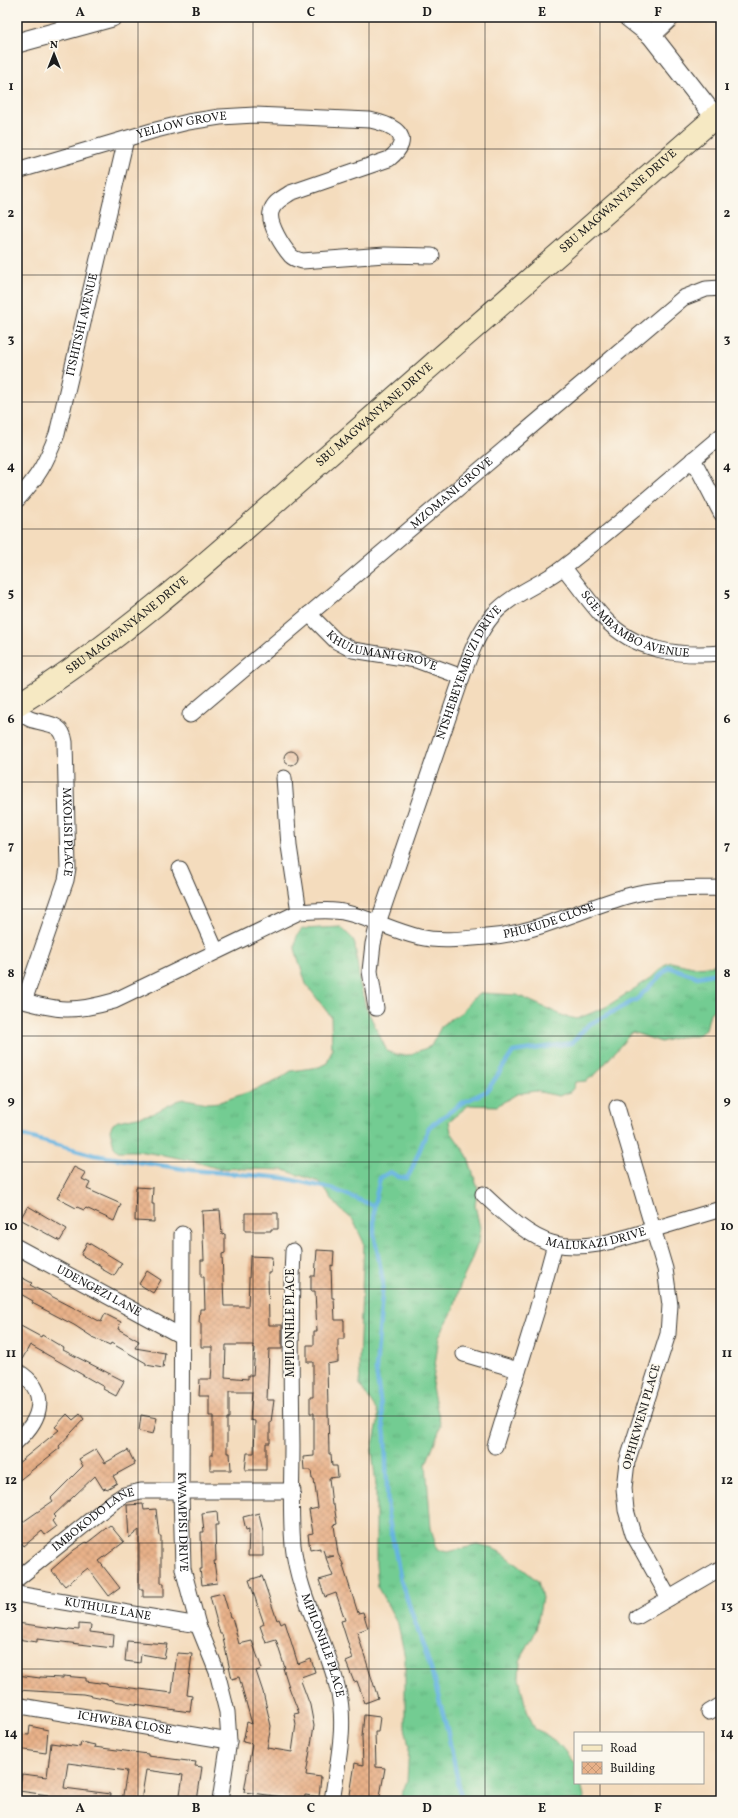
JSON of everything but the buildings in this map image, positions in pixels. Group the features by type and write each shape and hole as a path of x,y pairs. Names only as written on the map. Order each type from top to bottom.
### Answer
{"main road":[{"name":"SBU MAGWANYANE DRIVE","path":"17,705 47,686 121,633 263,513 718,115"}],"street":[{"path":"17,43 112,17"},
{"path":"628,17 651,34 718,115"},
{"path":"651,34 670,17"},
{"name":"YELLOW GROVE","path":"17,171 188,122 220,117 255,116 370,120 383,122 400,133 402,145 398,152 389,159 290,193 277,202 271,210 271,220 274,228 292,257 302,261 385,255 432,256"},
{"name":"ITSHITSHI AVENUE","path":"17,500 32,484 45,464 57,434 126,139"},
{"name":"MZOMANI GROVE","path":"190,714 684,298 706,289 721,288"},
{"name":"NTSHEBEYEMBUZI DRIVE","path":"376,1008 370,971 371,951 378,923 473,646 494,614 512,599 564,568 721,436"},
{"path":"693,460 721,513"},
{"name":"SGE MBAMBO AVENUE","path":"564,568 605,620 627,636 651,649 703,655 721,653"},
{"name":"KHULUMANI GROVE","path":"309,614 336,641 353,650 416,660 462,677"},
{"name":"MXOLISI PLACE","path":"17,709 29,719 53,725 64,734 66,742 68,868 66,880 20,1000 41,1006 61,1009 85,1008 114,1001 299,912 318,910 346,913 378,923"},
{"path":"284,778 288,846 299,912"},
{"path":"180,869 216,951"},
{"name":"PHUKUDE CLOSE","path":"378,923 426,938 438,940 494,937 533,928 633,895 651,891 721,888"},
{"name":"OPHIKWENI PLACE","path":"617,1107 665,1269 670,1305 668,1334 626,1462 624,1488 626,1510 633,1534 669,1598"},
{"name":"MALUKAZI DRIVE","path":"483,1194 517,1223 534,1234 555,1244 590,1245 611,1242 721,1209"},
{"name":"KWAMPISI DRIVE","path":"182,1234 181,1492 183,1569 198,1624 209,1649 225,1697 229,1727 229,1741 220,1801"},
{"path":"495,1446 537,1310 555,1244"},
{"name":"UDENGEZI LANE","path":"17,1247 181,1336"},
{"name":"MPILONHLE PLACE","path":"292,1252 290,1344 293,1545 300,1578 332,1668 341,1705 342,1716 332,1801"},
{"path":"464,1354 518,1370"},
{"path":"17,1371 31,1383 38,1395 39,1402 37,1418 25,1434 17,1441"},
{"name":"IMBOKODO LANE","path":"17,1579 112,1502 124,1495 141,1491 181,1492"},
{"path":"181,1492 292,1491"},
{"path":"638,1617 721,1568"},
{"name":"KUTHULE LANE","path":"17,1594 198,1624"},
{"name":"ICHWEBA CLOSE","path":"21,1706 229,1741"}],"green space":[{"path":"341,927 353,939 360,985 366,1007 387,1051 397,1055 409,1055 431,1046 442,1025 462,1012 472,999 482,993 517,995 564,1016 577,1019 606,1007 651,978 666,964 671,962 693,967 711,966 721,961 721,1004 710,1013 706,1029 697,1036 678,1037 661,1042 632,1032 596,1074 586,1081 575,1082 574,1087 570,1092 559,1096 535,1091 517,1094 497,1106 469,1105 449,1121 451,1132 467,1155 478,1189 475,1205 480,1228 479,1240 461,1283 453,1311 439,1336 432,1388 441,1426 426,1464 431,1528 437,1550 448,1552 477,1545 494,1549 504,1554 538,1581 542,1598 536,1630 520,1661 519,1678 526,1708 535,1729 544,1733 559,1744 574,1763 574,1784 581,1784 585,1801 399,1801 407,1781 409,1746 405,1728 405,1658 398,1624 378,1588 376,1564 376,1486 372,1450 378,1416 376,1410 360,1385 359,1361 364,1243 353,1220 339,1208 319,1182 284,1170 216,1168 169,1156 137,1151 118,1151 114,1147 110,1130 113,1124 118,1121 152,1114 179,1100 185,1099 208,1103 220,1102 260,1088 276,1081 291,1071 319,1067 327,1063 332,1050 331,1017 306,984 295,949 297,936 302,929"}],"waterway":[{"path":"462,1801 447,1729 431,1669 401,1581 388,1515 385,1436 376,1370 383,1282 374,1233 374,1206 380,1178 390,1172 399,1177 407,1178 429,1127 462,1103 487,1091 513,1052 572,1043 588,1025 637,999 669,967 698,977 721,972"},
{"path":"17,1134 94,1155 191,1170 284,1178 333,1189 374,1206"}]}
